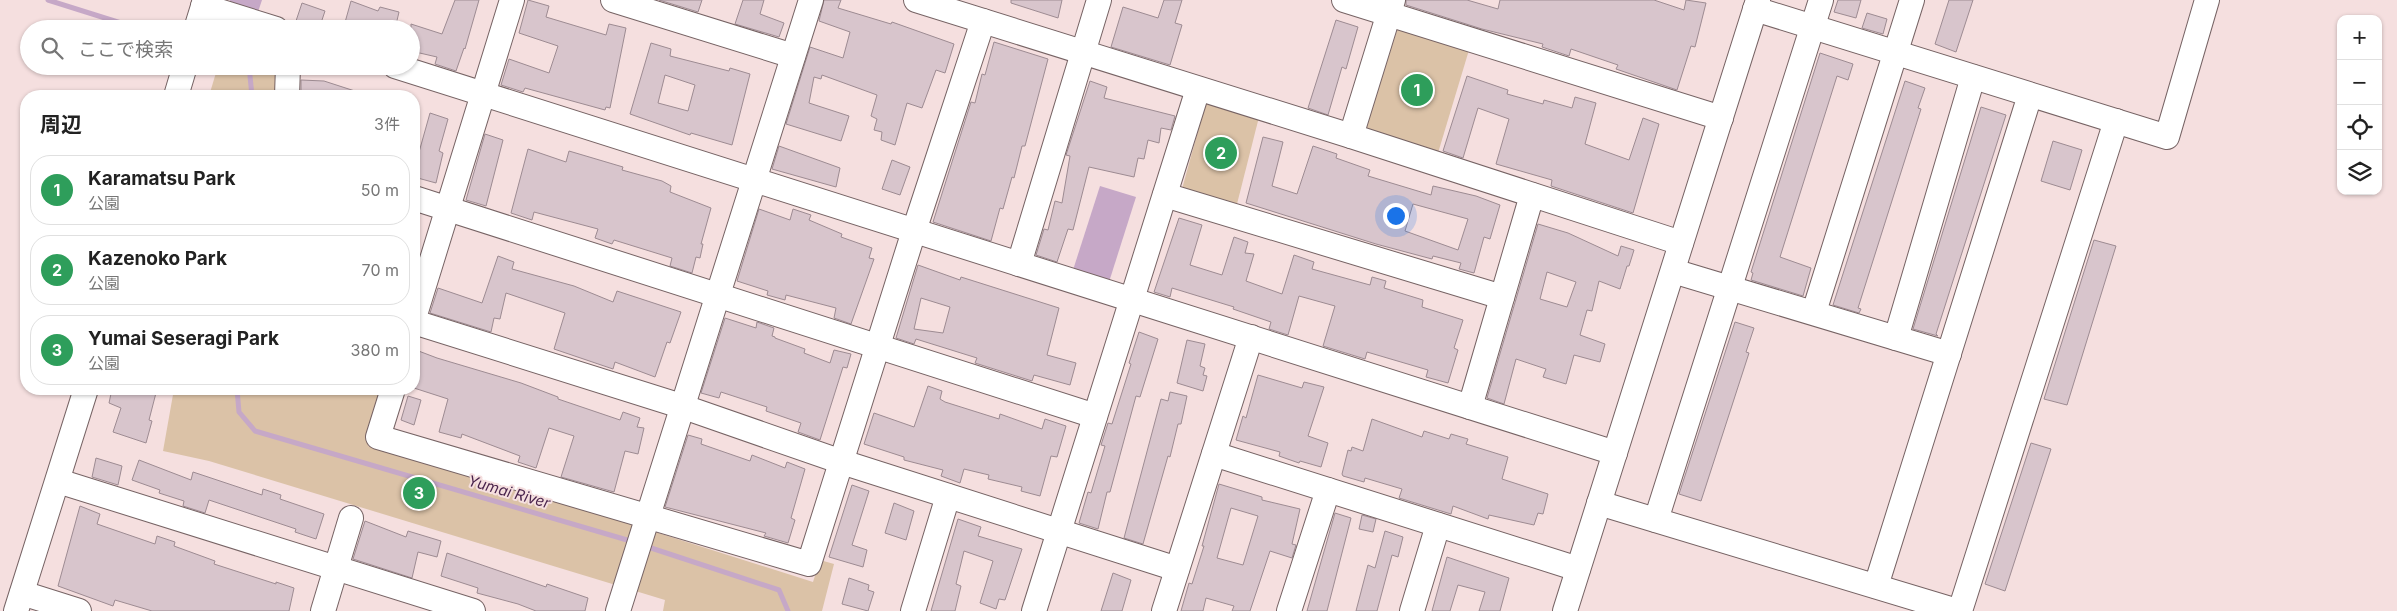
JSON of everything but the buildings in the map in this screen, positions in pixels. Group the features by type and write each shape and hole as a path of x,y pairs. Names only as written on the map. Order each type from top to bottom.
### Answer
{"street":[{"path":"420,297 446,208 512,0"},
{"path":"613,0 662,7 793,56"},
{"path":"618,611 811,0"},
{"path":"916,0 1350,136 1681,243"},
{"path":"1019,264 1099,0"},
{"path":"1344,0 1390,7 1721,118"},
{"path":"1656,520 1821,0"},
{"path":"1814,312 1894,52 1912,0"},
{"path":"1564,611 1757,5 1812,27 2167,137 2207,0"},
{"path":"1350,136 1390,7"},
{"path":"201,13 234,20"},
{"path":"391,395 378,438 645,521 810,564 914,231 983,22"},
{"path":"420,74 1615,453"},
{"path":"178,90 182,75"},
{"path":"287,90 288,75"},
{"path":"1896,338 1973,77"},
{"path":"1034,611 1198,89"},
{"path":"1876,586 2030,94"},
{"path":"1599,503 1959,611 2116,121"},
{"path":"1165,195 1502,297"},
{"path":"1470,407 1532,195"},
{"path":"420,200 1095,416"},
{"path":"1673,271 1948,354"},
{"path":"420,324 682,406 842,462 1178,569"},
{"path":"1164,611 1251,338"},
{"path":"79,611 19,602 84,395"},
{"path":"1214,454 1578,569"},
{"path":"58,481 473,611"},
{"path":"1289,611 1328,490"},
{"path":"913,611 948,496"},
{"path":"323,611 351,518"},
{"path":"1412,611 1438,525"}],"shaded area":[{"path":"230,0 262,0 258,12 229,3"},
{"path":"1398,27 1469,50 1438,153 1365,131"},
{"path":"215,75 277,75 276,90 211,90"},
{"path":"1206,102 1259,117 1237,204 1182,189"},
{"path":"1100,186 1136,197 1109,282 1073,270"},
{"path":"173,395 382,395 368,446 630,524 813,582 820,560 834,564 822,611 663,611 665,600 209,461 163,451"}],"waterway":[{"name":"Yumai River","path":"48,0 111,20"},
{"name":"Yumai River","path":"250,75 251,90"},
{"name":"Yumai River","path":"238,395 239,412 255,431 634,542"},
{"name":"Yumai River","path":"645,546 779,590 788,611"}],"place":[{"name":"Karamatsu Park","path":"1417,90"},
{"name":"Kazenoko Park","path":"1221,153"},
{"name":"Yumai Seseragi Park","path":"419,493"}]}
